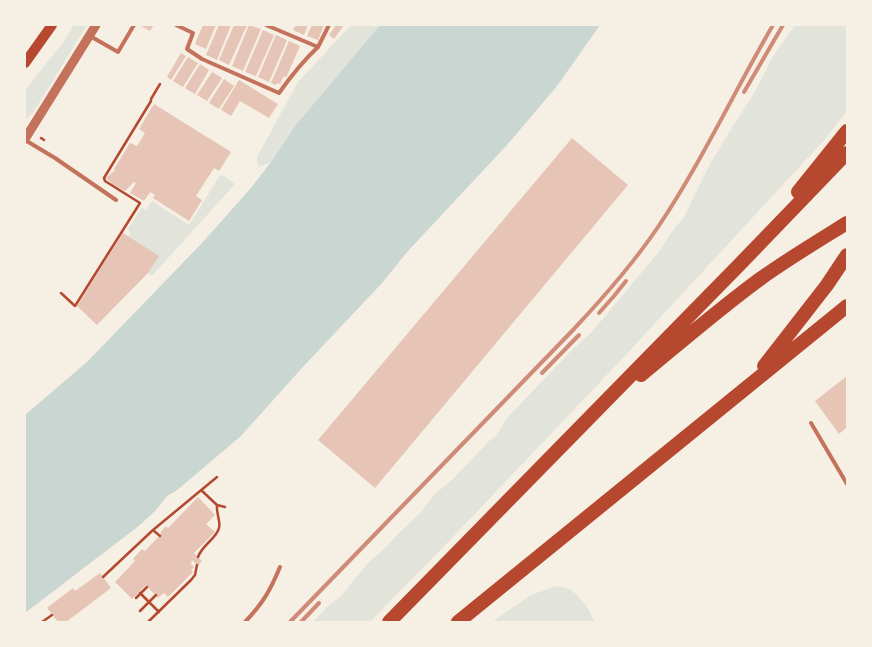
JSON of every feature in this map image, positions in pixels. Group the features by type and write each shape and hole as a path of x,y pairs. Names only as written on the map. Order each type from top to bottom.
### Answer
{"highway":[{"path":"741,263 847,131"},
{"path":"389,622 741,263 847,152"},
{"path":"583,424 733,299 791,257 847,223"},
{"path":"750,384 834,276 847,255"},
{"path":"458,622 847,306"}],"main road":[{"path":"25,63 52,25"}],"street":[{"path":"25,139 96,25"}],"lane":[{"path":"90,36 118,52 134,25"},
{"path":"176,25 193,33 187,49 202,59 279,93 303,61 318,47 330,25"},
{"path":"266,25 318,47"},
{"path":"25,139 116,200"},
{"path":"811,423 847,484"},
{"path":"245,622 267,595 280,567"}],"path":[{"path":"151,101 160,84"},
{"path":"61,293 71,302"},
{"path":"103,577 153,530 217,477"},
{"path":"201,490 217,505 225,507"},
{"path":"198,557 200,551 218,531 220,524 217,505"},
{"path":"153,530 160,536"},
{"path":"148,622 191,580 195,575 197,565"},
{"path":"136,598 147,587"},
{"path":"140,593 159,612"},
{"path":"140,611 156,595"},
{"path":"45,621 52,615"}],"shaded area":[{"path":"74,25 87,25 33,113 25,120 25,90 65,40"},
{"path":"351,25 380,25 295,126 271,162 258,167 257,157 298,82"},
{"path":"380,25 600,25 557,86 507,145 408,251 382,283 241,436 176,491 167,496 140,525 25,613 25,415 87,362 203,242 250,189 295,126"},
{"path":"795,25 847,25 847,111 826,138 622,359 370,622 313,622 328,606 340,597 369,562 420,513 435,494 453,479 497,435 506,419 571,351 590,334 658,253 684,217 711,162 754,93 772,58"},
{"path":"221,174 235,184 152,276 148,273 158,256 128,237 130,232 128,229 142,207 146,210 152,201 189,225"},
{"path":"556,586 567,588 577,595 595,622 492,622 531,595"}],"building":[{"path":"142,25 154,25 150,31"},
{"path":"203,25 216,25 206,49 195,44"},
{"path":"219,25 231,25 217,60 206,55"},
{"path":"234,25 247,25 229,65 219,60"},
{"path":"249,25 261,29 243,71 232,66"},
{"path":"296,25 308,25 304,35 293,30"},
{"path":"312,25 324,25 318,40 307,36"},
{"path":"336,25 344,25 334,39 329,35"},
{"path":"263,30 274,35 256,76 245,72"},
{"path":"276,35 287,40 269,82 258,77"},
{"path":"289,41 300,46 286,78 284,76 280,84 277,83 276,85 271,83"},
{"path":"181,53 186,56 171,80 167,77"},
{"path":"188,57 198,63 183,87 173,81"},
{"path":"200,64 209,70 195,94 185,88"},
{"path":"212,72 222,78 207,101 197,95"},
{"path":"224,79 234,86 219,109 209,103"},
{"path":"239,80 278,104 269,118 240,101 231,116 221,110"},
{"path":"154,104 231,152 219,171 214,168 196,196 202,200 189,221 153,198 155,195 150,192 144,201 130,193 136,183 134,182 125,191 106,178 115,170 130,143 137,146 145,133 139,129"},
{"path":"572,138 628,185 375,488 318,440"},
{"path":"123,233 159,256 148,273 97,325 77,306"},
{"path":"847,376 847,427 839,434 815,401"},
{"path":"198,497 215,515 206,524 215,532 194,553 202,561 198,566 192,560 191,564 194,567 191,570 193,572 168,597 164,593 158,598 146,585 132,599 115,582 135,561 133,559 142,549 145,551 166,526 168,528"},
{"path":"100,573 111,588 66,622 58,622 47,608 73,588 75,591"}],"railway":[{"path":"290,622 573,330 628,267 658,227 689,178 773,25"},
{"path":"744,92 783,25"},
{"path":"599,313 626,281"},
{"path":"542,373 579,335"},
{"path":"301,622 319,603"}]}
